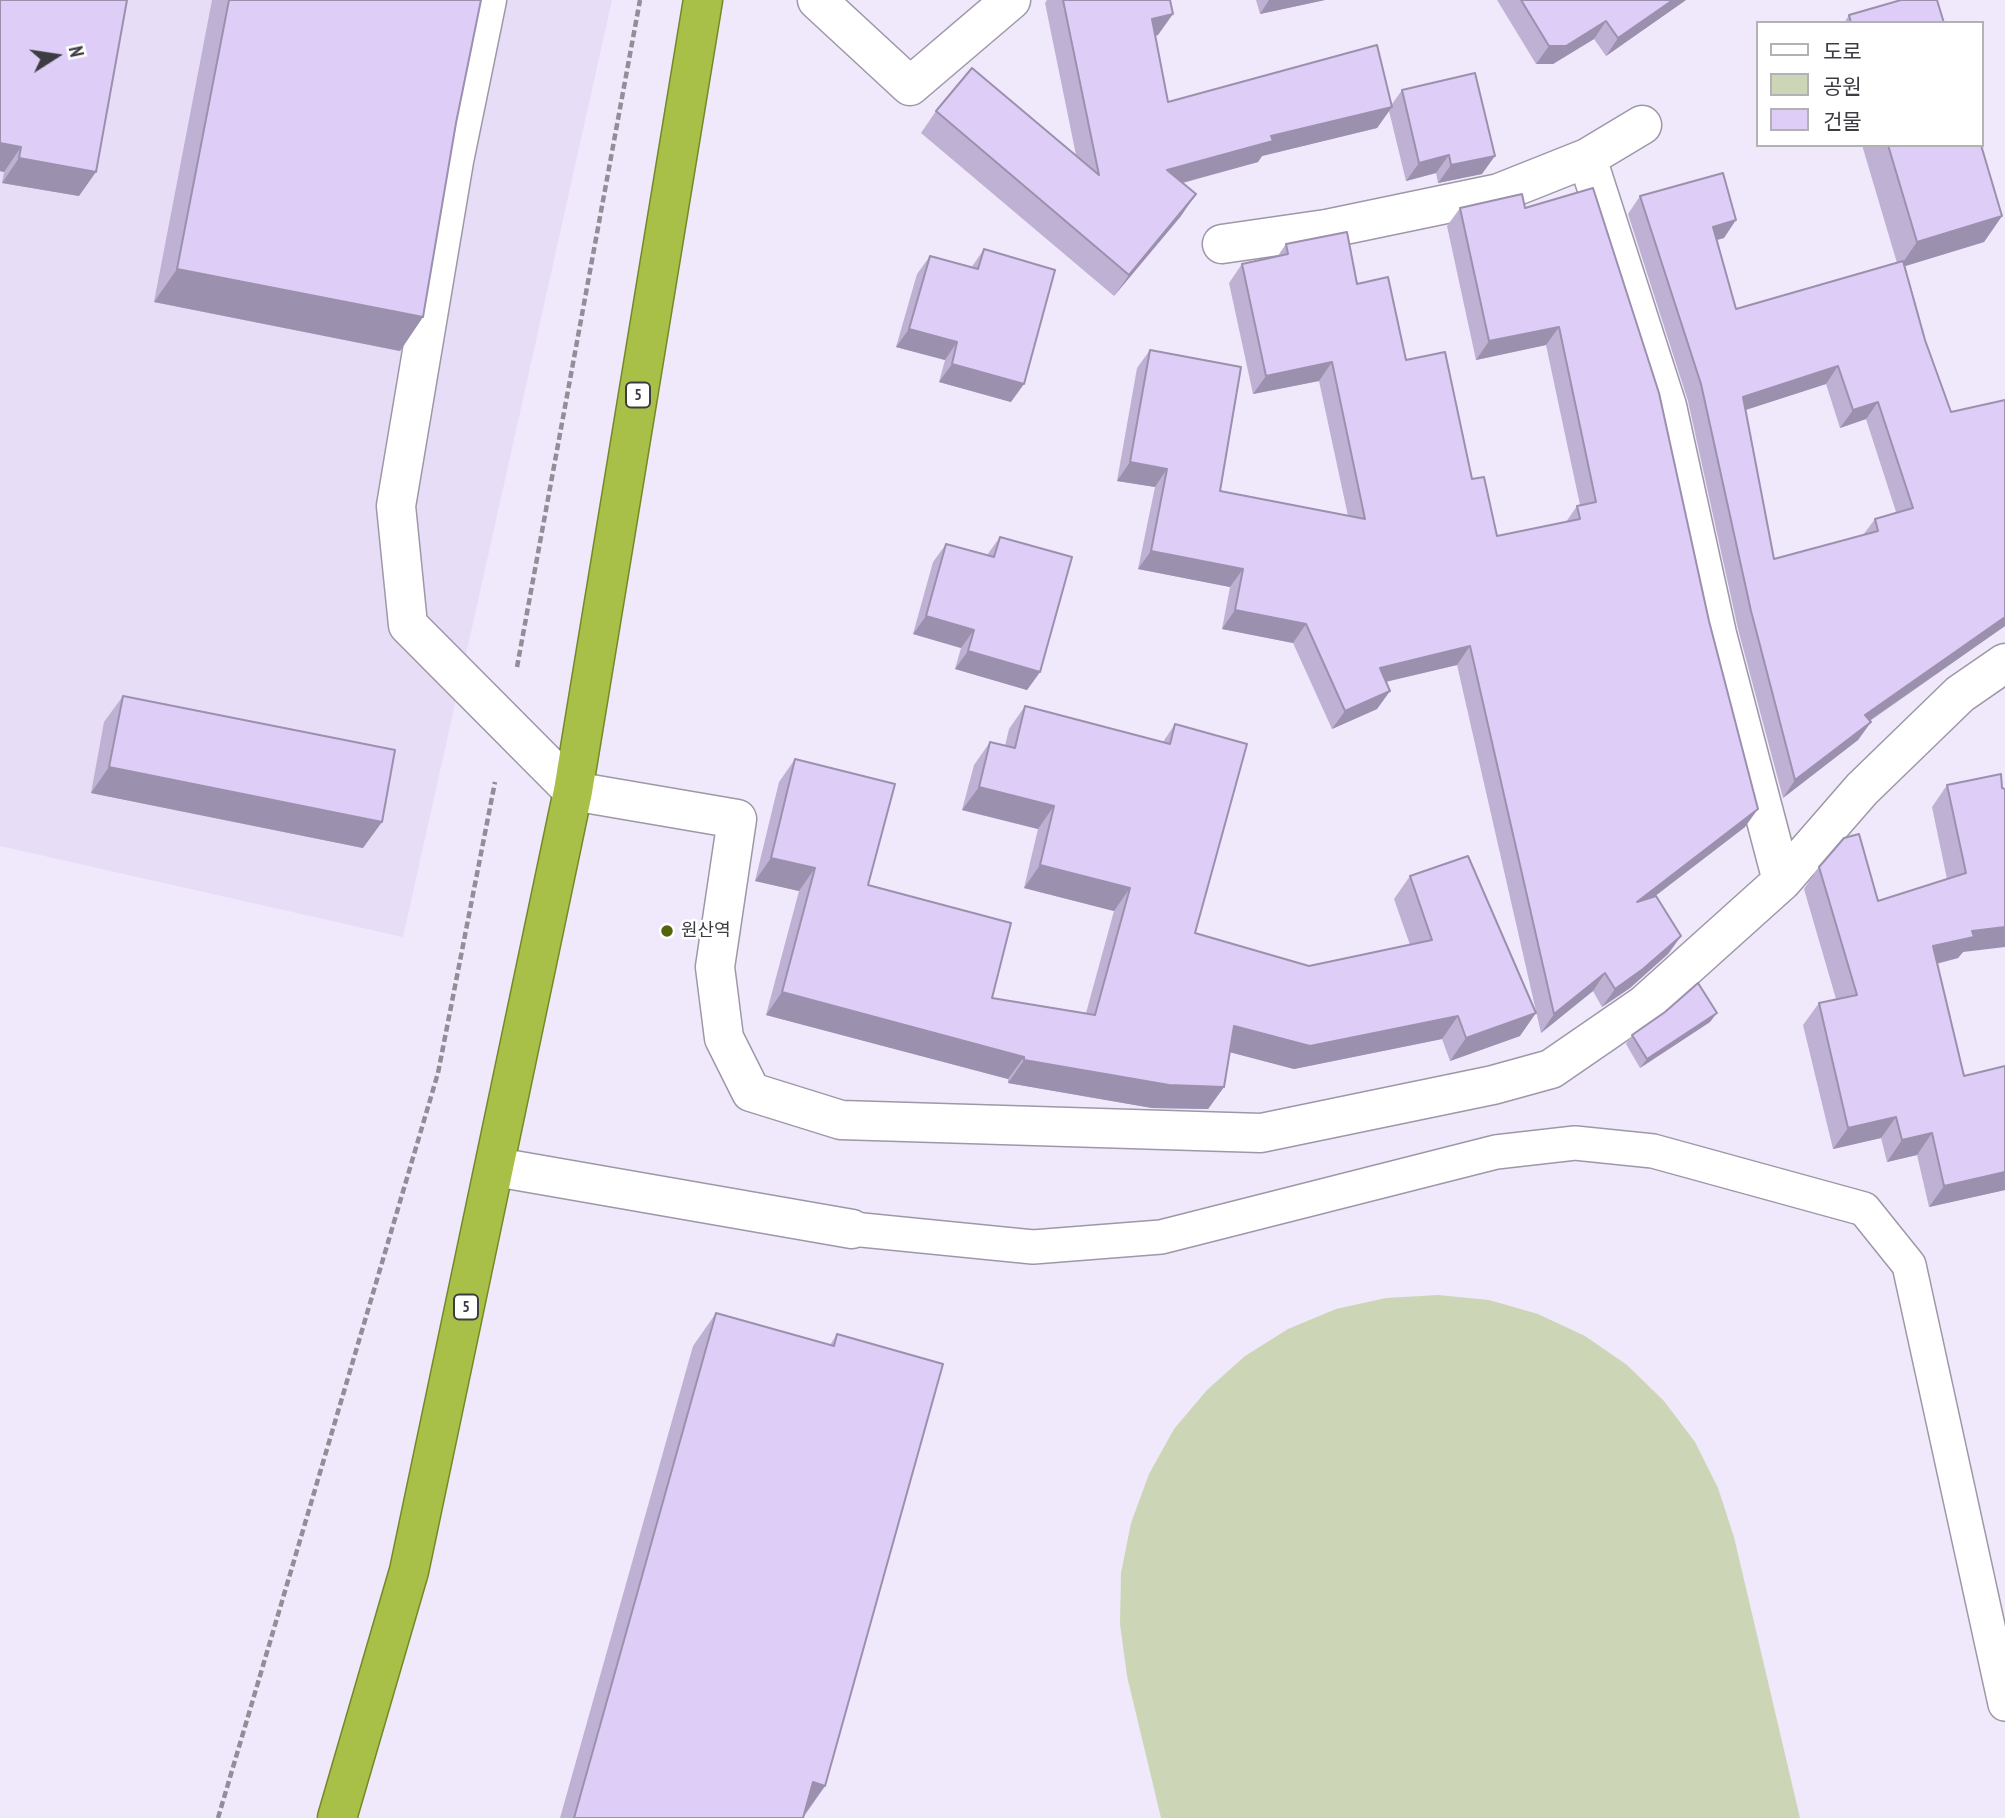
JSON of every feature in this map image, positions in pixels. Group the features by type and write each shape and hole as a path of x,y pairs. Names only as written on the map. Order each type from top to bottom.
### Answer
{"highway":[{"name":"5","path":"337,1818 409,1571 573,791 703,0"}],"street":[{"path":"487,0 454,161 396,506 408,625 573,791 737,819 715,967 724,1038 751,1092 841,1120 1261,1133 1493,1085 1551,1069 1644,1005 1782,881 1861,789 1960,694 2005,663"},
{"path":"817,0 910,86 1011,0"},
{"path":"1222,244 1326,229 1499,193 1587,158 1642,125"},
{"path":"1587,158 1667,406 1717,634 1782,881"},
{"path":"496,1167 852,1229"}],"lane":[{"path":"852,1229 1033,1247 1161,1237 1496,1152 1575,1143 1653,1152 1864,1209 1909,1265 2005,1704"}],"path":[{"path":"218,1818 438,1073 506,724 640,0"}],"shaded area":[{"path":"0,0 612,0 403,937 0,846"}],"green space":[{"path":"1438,1295 1489,1300 1538,1314 1585,1336 1627,1365 1664,1401 1695,1442 1718,1488 1734,1537 1800,1818 1161,1818 1127,1676 1120,1624 1121,1573 1131,1523 1149,1474 1174,1429 1207,1390 1245,1356 1288,1329 1336,1309 1386,1298"}],"building":[{"path":"0,0 127,0 96,172 19,158 21,147 0,143"},
{"path":"229,0 481,0 456,123 423,317 177,269"},
{"path":"1063,0 1170,0 1173,14 1152,19 1168,102 1377,45 1392,107 1271,136 1273,141 1167,170 1196,194 1129,275 936,111 972,68 1099,175"},
{"path":"1521,0 1673,0 1618,38 1606,21 1566,46 1549,46"},
{"path":"1901,0 1937,0 1943,21 1850,21 1849,15"},
{"path":"1475,73 1495,156 1451,165 1449,155 1419,163 1402,90"},
{"path":"1889,147 1982,147 2002,216 1917,242"},
{"path":"1723,173 1736,220 1713,227 1736,309 1903,261 1925,340 1951,412 2005,400 2005,617 1865,715 1871,722 1795,780 1751,611 1701,384 1640,196","holes":["1838,366 1853,410 1878,402 1913,508 1875,519 1878,531 1774,559 1743,397"]},
{"path":"1593,188 1659,393 1709,621 1758,809 1637,902 1656,896 1681,936 1615,989 1605,973 1554,1014 1470,646 1380,668 1390,691 1345,711 1306,624 1235,610 1243,569 1151,551 1167,469 1130,462 1150,350 1241,367 1220,491 1365,519 1332,362 1266,376 1242,264 1288,254 1286,244 1347,232 1357,284 1388,277 1406,360 1445,352 1472,479 1484,477 1497,536 1580,519 1577,506 1596,502 1559,327 1489,341 1460,208 1522,194 1525,208"},
{"path":"984,249 1055,270 1024,384 952,364 957,342 909,329 930,256 978,269"},
{"path":"1000,537 1072,557 1040,672 968,651 974,630 926,616 946,544 994,557"},
{"path":"123,696 395,750 382,822 109,767"},
{"path":"1025,706 1170,744 1175,724 1247,744 1195,933 1309,966 1432,940 1410,876 1468,856 1536,1013 1466,1038 1458,1016 1310,1046 1234,1026 1224,1087 1169,1085 1024,1060 1024,1057 782,992 815,868 771,858 795,759 895,784 868,885 1011,923 992,998 1095,1015 1130,888 1040,865 1054,806 979,787 990,742 1015,748"},
{"path":"2001,774 2002,788 2005,789 2005,927 1972,931 1974,937 1933,946 1964,1076 2005,1066 2005,1172 1944,1186 1932,1133 1902,1140 1896,1117 1848,1128 1819,1003 1857,995 1819,867 1844,838 1859,834 1878,901 1966,873 1947,785"},
{"path":"1698,983 1717,1013 1647,1059 1632,1035 1665,1012"},
{"path":"716,1313 834,1346 837,1334 943,1364 825,1786 813,1782 803,1818 574,1818"}],"place":[{"name":"원산역","path":"667,931"}]}
